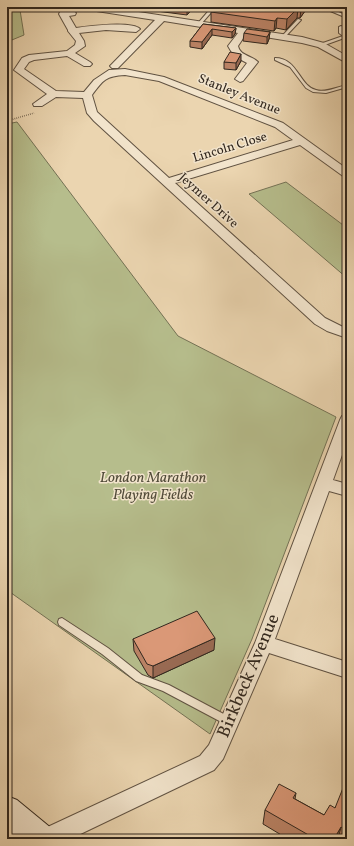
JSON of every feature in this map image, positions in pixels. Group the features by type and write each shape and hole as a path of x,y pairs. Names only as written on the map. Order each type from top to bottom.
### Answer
{"street":[{"path":"90,7 112,8 162,18 284,36 321,45 347,60"},
{"path":"72,13 63,14 72,31 80,41 80,46 69,53 32,57 25,60 19,70 54,94 87,95 97,82 112,70 162,18"},
{"path":"72,31 106,27 136,29"},
{"path":"240,79 253,62 238,56 231,46 244,30"},
{"path":"69,53 87,64"},
{"name":"Stanley Avenue","path":"112,70 161,79 279,125 347,174"},
{"path":"38,104 54,94"},
{"name":"Jeymer Drive","path":"87,95 92,114 320,321 347,334"},
{"name":"Lincoln Close","path":"167,182 302,141"},
{"name":"Birkbeck Avenue","path":"47,839 207,763 216,752 264,643 347,420"},
{"path":"323,483 347,490"},
{"path":"264,643 347,670"},
{"path":"7,810 40,839"}],"lane":[{"path":"200,23 214,7"},
{"path":"329,9 347,17"},
{"path":"284,36 299,20"},
{"path":"341,27 341,33 346,36"},
{"path":"321,45 346,36"},
{"path":"277,59 288,63 293,68 302,83 308,89 313,91 324,92 347,86"},
{"path":"62,622 106,651 139,678 166,688 230,722"}],"path":[{"path":"7,11 8,7"}],"green space":[{"path":"20,10 24,35 7,42 7,11"},
{"name":"London Marathon Playing Fields","path":"17,122 178,336 336,417 252,639 210,734 7,590 7,124"},
{"path":"286,182 347,228 347,278 249,194"}],"building":[{"path":"215,7 302,7 298,8 287,19 277,18 275,21 211,12"},
{"path":"203,24 236,28 232,32 212,29 202,42 190,41"},
{"path":"247,29 270,32 267,37 244,33"},
{"path":"230,52 241,54 236,63 224,62"},
{"path":"197,611 215,638 153,666 147,664 133,639"},
{"path":"279,784 296,793 293,798 324,815 330,805 335,808 343,788 347,790 347,831 341,827 334,839 310,839 312,837 265,810"}],"waterway":[{"path":"7,9 17,8"}]}
